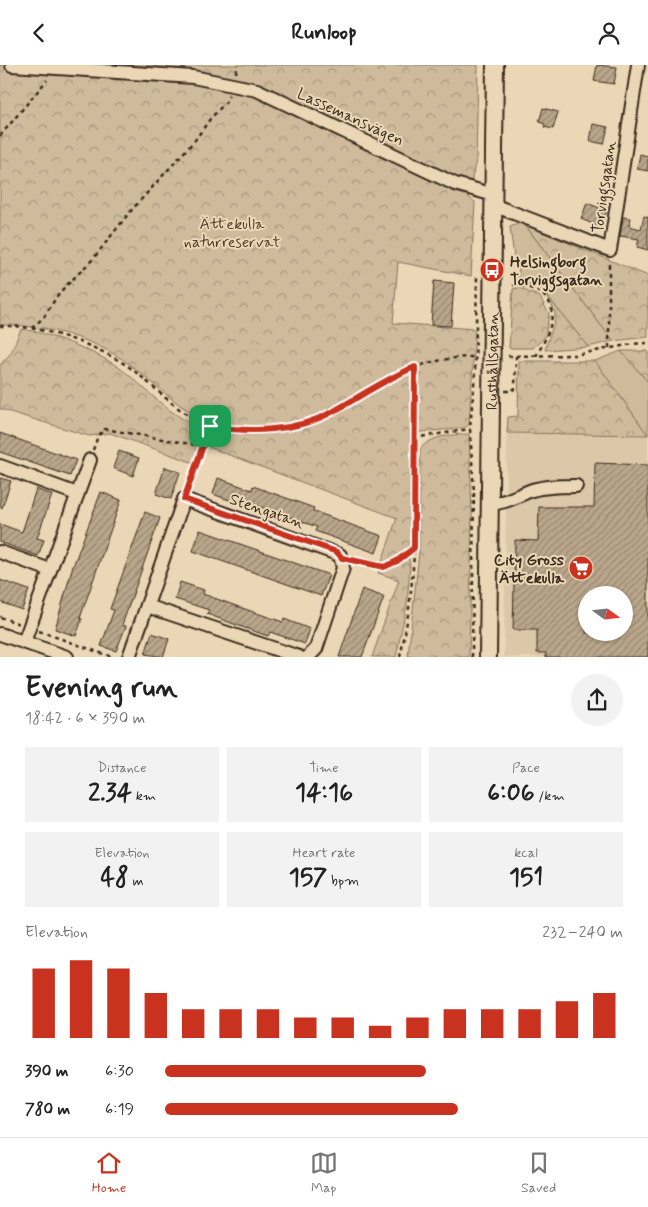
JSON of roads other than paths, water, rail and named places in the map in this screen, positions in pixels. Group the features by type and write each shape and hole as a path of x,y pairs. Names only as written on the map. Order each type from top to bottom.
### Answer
{"main road":[{"name":"Rusthållsgatan","path":"488,657 495,65"}],"street":[{"name":"Lassemansvägen","path":"12,65 166,75 232,84 257,90 493,200"},
{"name":"Torviggsgatan","path":"493,200 610,249 638,65"},
{"path":"24,642 90,460"},
{"path":"0,465 77,494"},
{"path":"489,504 503,503 531,491 552,486 576,486"},
{"name":"Stengatan","path":"147,606 184,499 337,552 342,558 343,568 316,649 308,657"},
{"path":"0,552 50,570"},
{"path":"129,657 147,606 298,657"},
{"path":"0,634 67,657"}],"place":[{"name":"Helsingborg Torviggsgatan","path":"492,270"},
{"name":"City Gross Ättekulla","path":"581,568"}],"park label":[{"name":"Ättekulla naturreservat","path":"232,232"}]}
